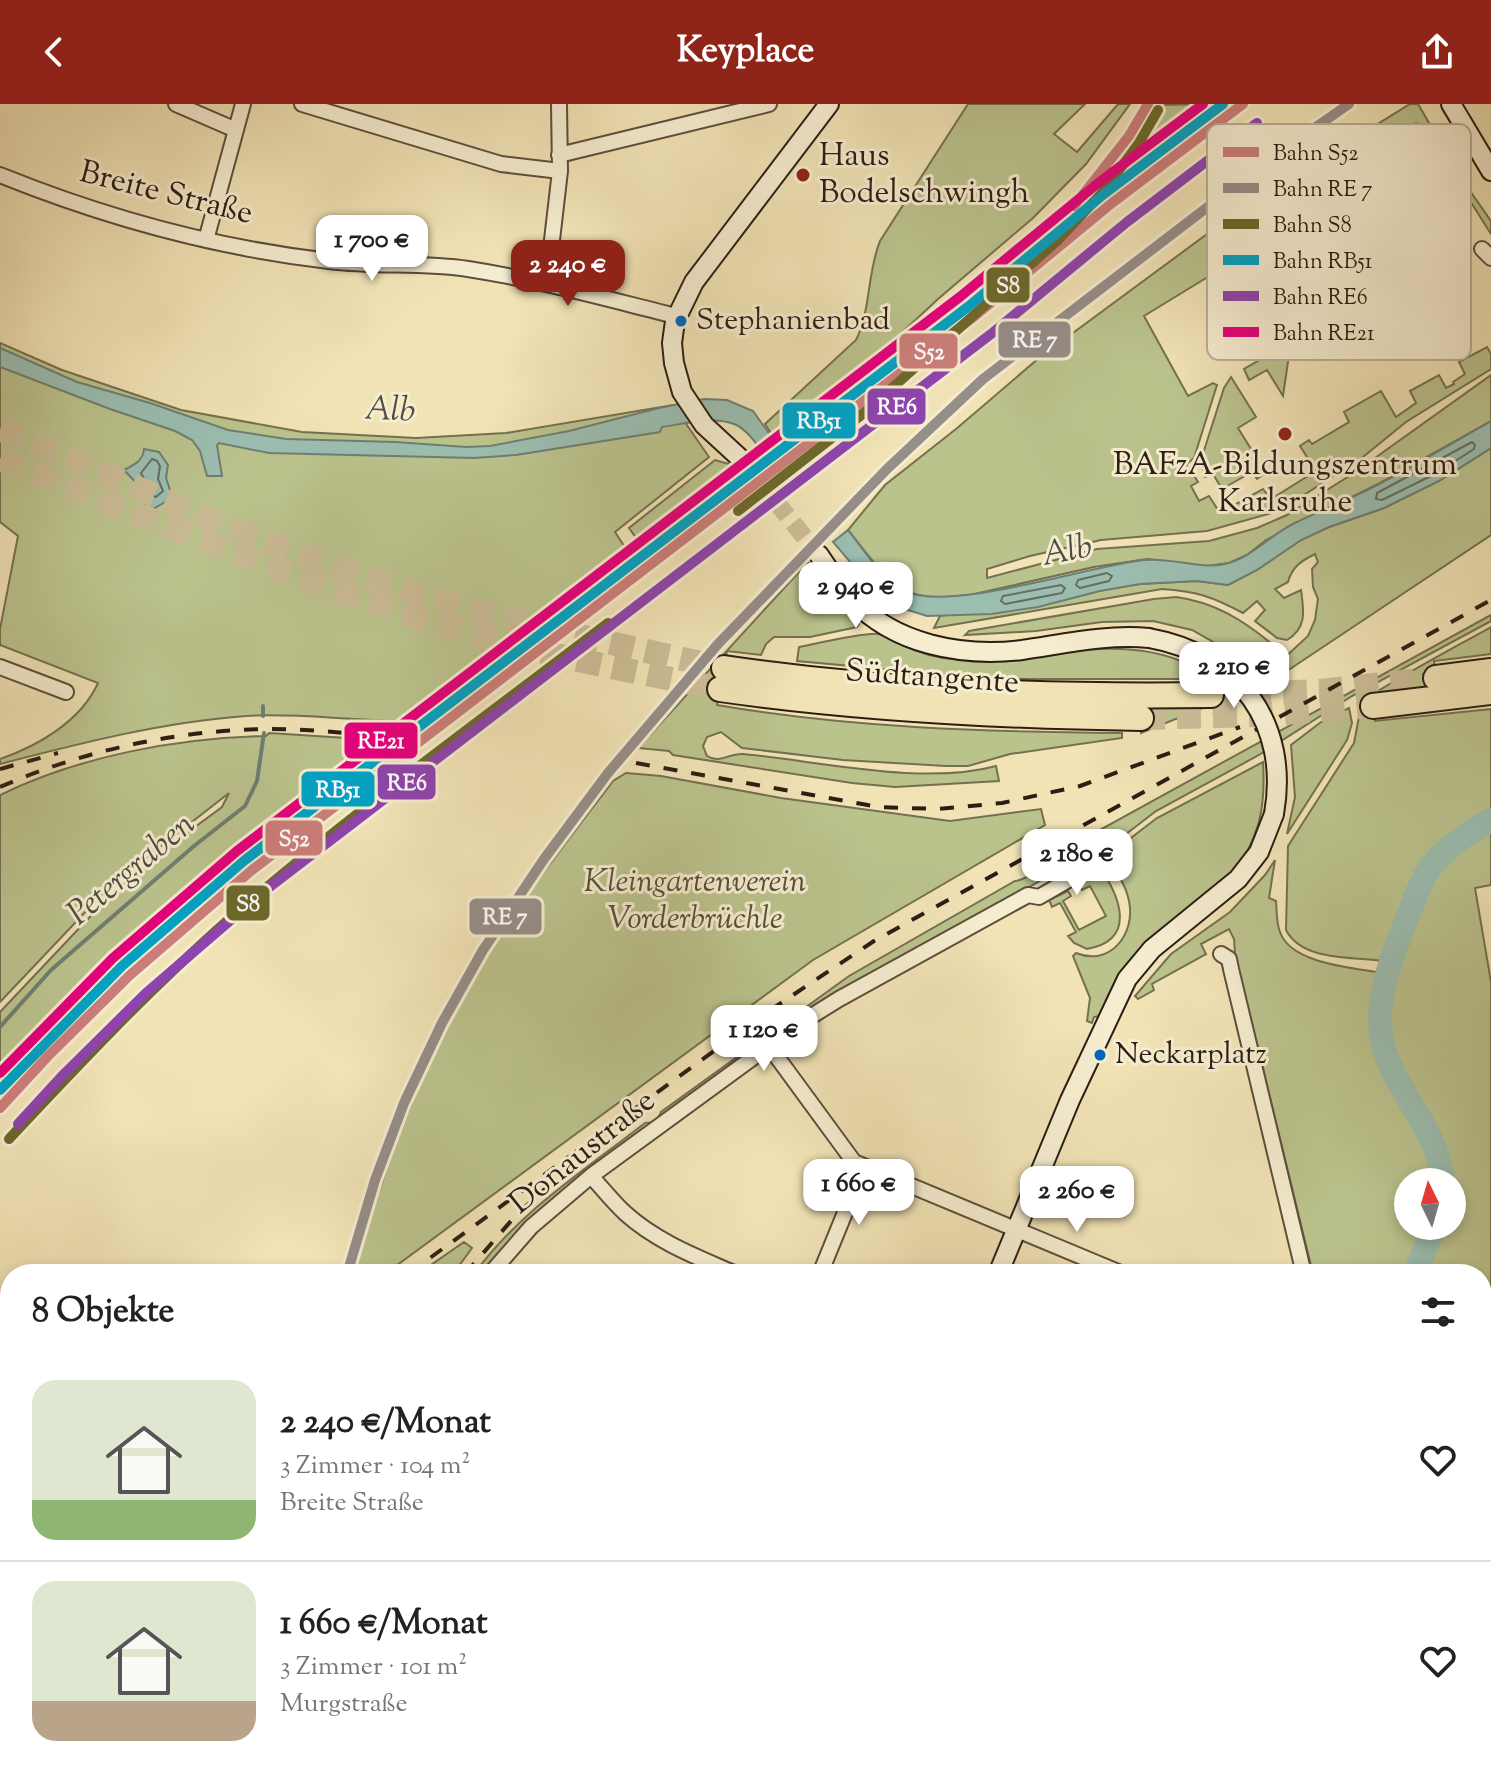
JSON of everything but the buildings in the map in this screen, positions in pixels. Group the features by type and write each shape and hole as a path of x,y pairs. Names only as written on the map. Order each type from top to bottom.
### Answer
{"highway":[{"path":"1436,678 1491,671"},
{"name":"Südtangente","path":"1141,718 1039,717 823,703 722,679 936,691 1211,695"},
{"path":"1373,706 1491,692"}],"street":[{"path":"176,104 236,130"},
{"path":"206,240 243,104"},
{"path":"302,104 501,164 560,171"},
{"path":"547,283 560,171 559,104"},
{"path":"559,155 769,104"},
{"path":"742,460 704,424 687,400 674,363 672,343 676,316 694,282 829,104"},
{"path":"1451,104 1463,124"},
{"path":"1471,138 1491,171"},
{"name":"Breite Straße","path":"0,175 81,205 206,240 329,262 463,268 547,283 676,316"},
{"path":"819,555 853,601 896,630 938,647 998,652 1102,638 1149,638 1185,647 1211,659 1231,675 1254,702 1266,724 1275,755 1278,780 1274,814 1259,852 1238,879 1152,949 1127,979 1075,1089 1002,1264"},
{"path":"0,667 66,692"},
{"name":"Donaustraße","path":"499,1264 531,1227 591,1176 769,1046 839,999 1028,895 1039,897 1089,868"},
{"path":"1221,954 1229,959 1298,1264"},
{"path":"769,1046 854,1162 1099,1264"},
{"path":"824,1264 864,1166"},
{"path":"591,1176 627,1215 656,1237 713,1264"}],"green space":[{"path":"968,104 1085,104 1054,134 1077,152 1118,104 1130,104 1086,164 1033,218 938,299 893,341 864,374 802,426 787,429 780,435 781,443 778,444 765,424 856,340 880,241"},
{"path":"1215,104 1170,150 1113,170 1156,105"},
{"path":"1410,104 1418,104 1430,124 1416,123 1378,124"},
{"path":"1471,192 1491,221 1491,234 1471,202"},
{"path":"1207,234 1207,277 1144,316 1188,396 1213,383 1217,385 1194,458 1187,464 1186,471 1189,476 1193,474 1198,482 1191,486 1199,501 1209,496 1220,513 1263,489 1271,499 1316,471 1300,446 1309,440 1312,444 1349,422 1344,412 1381,391 1396,417 1416,403 1410,391 1439,375 1446,388 1454,384 1465,374 1459,362 1471,360 1471,356 1487,347 1491,354 1491,369 1406,422 1363,457 1279,511 1207,531 1101,540 1030,556 987,569 987,578 1097,549 1209,541 1257,528 1287,515 1354,473 1491,375 1491,421 1378,484 1266,540 1247,555 1229,563 1207,566 1147,559 1094,567 970,595 933,598 909,593 876,565 848,530 885,485 1039,358"},
{"path":"0,343 62,370 181,410 302,432 416,438 506,433 673,405 709,457 615,532 630,555 575,598 569,597 561,602 564,607 424,719 268,715 215,719 122,734 0,764 0,759 29,747 70,720 98,683 0,645 0,629 18,536 0,522"},
{"path":"1260,360 1288,360 1283,396 1267,370 1249,380 1244,369"},
{"path":"1231,377 1256,417 1238,428 1266,473 1257,479 1252,472 1222,489 1213,474 1205,477 1201,460 1224,388"},
{"path":"1491,448 1491,535 1284,673 1213,714 1268,673 1308,636 1315,620 1318,599 1313,587 1312,569 1318,562 1315,554 1298,565 1288,582 1275,589 1284,598 1301,590 1301,624 1287,640 1277,638 1255,621 1265,610 1257,601 1243,613 1204,596 1162,589 934,628 940,616 1140,584 1197,581 1228,585 1257,570 1301,540 1384,508 1439,481"},
{"path":"715,460 729,464 739,477 721,489 698,498 642,546 629,528"},
{"path":"808,562 842,608 859,624 810,637 774,637 761,655 727,651 717,705 868,724 1122,733 1122,738 1010,754 968,766 843,760 742,748 721,732 707,737 703,746 707,756 716,759 743,754 904,773 967,772 996,766 999,781 895,787 852,783 638,748"},
{"path":"1176,597 1227,613 1272,644 1274,651 1269,660 1223,700 1212,704 1211,679 1023,679 797,661 799,647 878,634 920,652 954,659 1087,650 1151,652 1182,661 1211,678 1236,655 1192,630 1153,621 1102,622 1036,631 965,635 969,631"},
{"path":"1491,615 1491,621 1352,696 1259,755 1156,811 1087,864 1082,857 1071,863 1076,871 1072,874 1066,866 1057,871 1062,880 1056,884 1050,875 771,1037 495,1264 482,1264 512,1230 554,1192 849,976 1015,881 1035,873 1067,848"},
{"path":"1491,627 1491,654 1434,661 1437,688 1372,695 1375,721 1491,709 1491,885 1475,888 1491,982 1491,1264 1311,1264 1235,954 1234,939 1229,929 1201,944 1206,954 1152,984 1154,990 1138,999 1135,996 1171,954 1230,912 1275,860 1269,898 1276,901 1280,932 1287,943 1297,952 1327,963 1388,974 1391,962 1318,953 1294,941 1286,930 1288,846 1354,743 1362,701 1410,672"},
{"path":"1210,705 1141,733 1141,707"},
{"path":"1349,708 1352,723 1347,740 1287,834 1295,797 1291,745 1321,722"},
{"path":"269,733 393,743 235,852 84,986 0,1078 0,1012 102,904 157,855 222,807 229,793 110,886 0,1002 0,795 63,770 130,752 198,741 266,736"},
{"path":"1263,762 1259,823 1241,863 1231,877 1124,971 1099,1016 1094,1017 1092,1023 1087,1021 1090,998 1073,956 1076,953 1100,955 1118,945 1124,936 1130,913 1126,889 1106,857 1157,818"},
{"name":"Kleingartenverein Vorderbrüchle","path":"626,773 661,776 781,798 950,821 1041,809 1045,825 813,960 399,1264 356,1264 397,1140 423,1075 454,1012 528,894 613,781"},
{"path":"1101,869 1114,893 1120,917 1113,937 1087,949 1068,936 1076,932 1060,903 1052,907 1049,900 1068,891 1071,896 1063,901 1079,930 1106,916 1090,886 1082,890 1079,885"},
{"path":"464,1242 472,1248 460,1264 432,1264"}],"water":[{"path":"0,348 77,382 228,430 286,439 490,446 704,399 727,400 753,411 778,446 766,456 743,430 734,424 717,421 662,427 660,432 516,455 474,458 269,453 219,443 222,476 207,476 200,451 192,440 0,367"},
{"path":"1491,421 1491,448 1439,481 1384,508 1301,540 1257,570 1228,585 1197,581 1140,584 992,614 927,616 892,605 880,597 833,542 848,530 874,564 897,586 926,596 986,592 1145,560 1219,565 1245,556 1291,525 1379,484"},
{"path":"144,449 159,452 168,465 166,478 171,493 165,502 153,509 146,508 140,487 124,470 140,460"}],"waterway":[{"name":"Petergraben","path":"263,706 263,716"},
{"name":"Petergraben","path":"0,1027 51,970 245,806 257,781 264,733"},
{"name":"Alb","path":"1440,1168 1428,1132 1386,1055 1381,1037 1381,1001 1396,947 1426,874 1447,850 1491,820"},
{"name":"Alb","path":"1419,1264 1428,1240"}],"tunnel":[{"path":"0,429 241,531 389,585 514,620 724,668"},
{"path":"0,459 278,569 391,609 482,637 720,689"},
{"path":"742,460 819,555"},
{"path":"1211,695 1321,691 1436,678"},
{"path":"1141,718 1259,715 1373,706"}],"railway":[{"path":"422,1264 766,1013 874,941 1491,600"},
{"path":"636,763 878,807 938,809 1002,803 1080,786 1240,727"},
{"path":"0,787 98,753 201,733 285,729 393,737"},
{"path":"0,769 58,753"},
{"path":"474,1264 517,1214 553,1182"}],"rail line":[{"name":"S52","path":"1074,206 1129,136 1148,104"},
{"name":"RE21","path":"0,1073 113,958 237,851 961,296 1097,184 1203,104"},
{"name":"RB51","path":"0,1090 122,966 245,860 969,306 1104,194 1223,104"},
{"name":"S52","path":"1217,124 1243,104"},
{"name":"S8","path":"738,511 864,413 1057,241 1102,193 1139,143 1158,110"},
{"name":"S52","path":"0,1108 130,975 252,870 976,315 1112,203 1207,131"},
{"name":"RE6","path":"18,1124 146,993 267,889 991,334 1127,222 1207,161"},
{"name":"S8","path":"9,1139 88,1055 227,921 367,806 608,623"}],"transit line":[{"path":"1320,124 1349,104"},
{"path":"350,1264 375,1180 404,1103 442,1023 483,950 544,859 608,773 718,644 887,469 983,379 1207,208"}],"place":[{"name":"Haus Bodelschwingh","path":"803,175"},
{"name":"Stephanienbad","path":"681,321"},
{"name":"BAFzA-Bildungszentrum Karlsruhe","path":"1285,434"},
{"name":"Neckarplatz","path":"1100,1055"}]}
